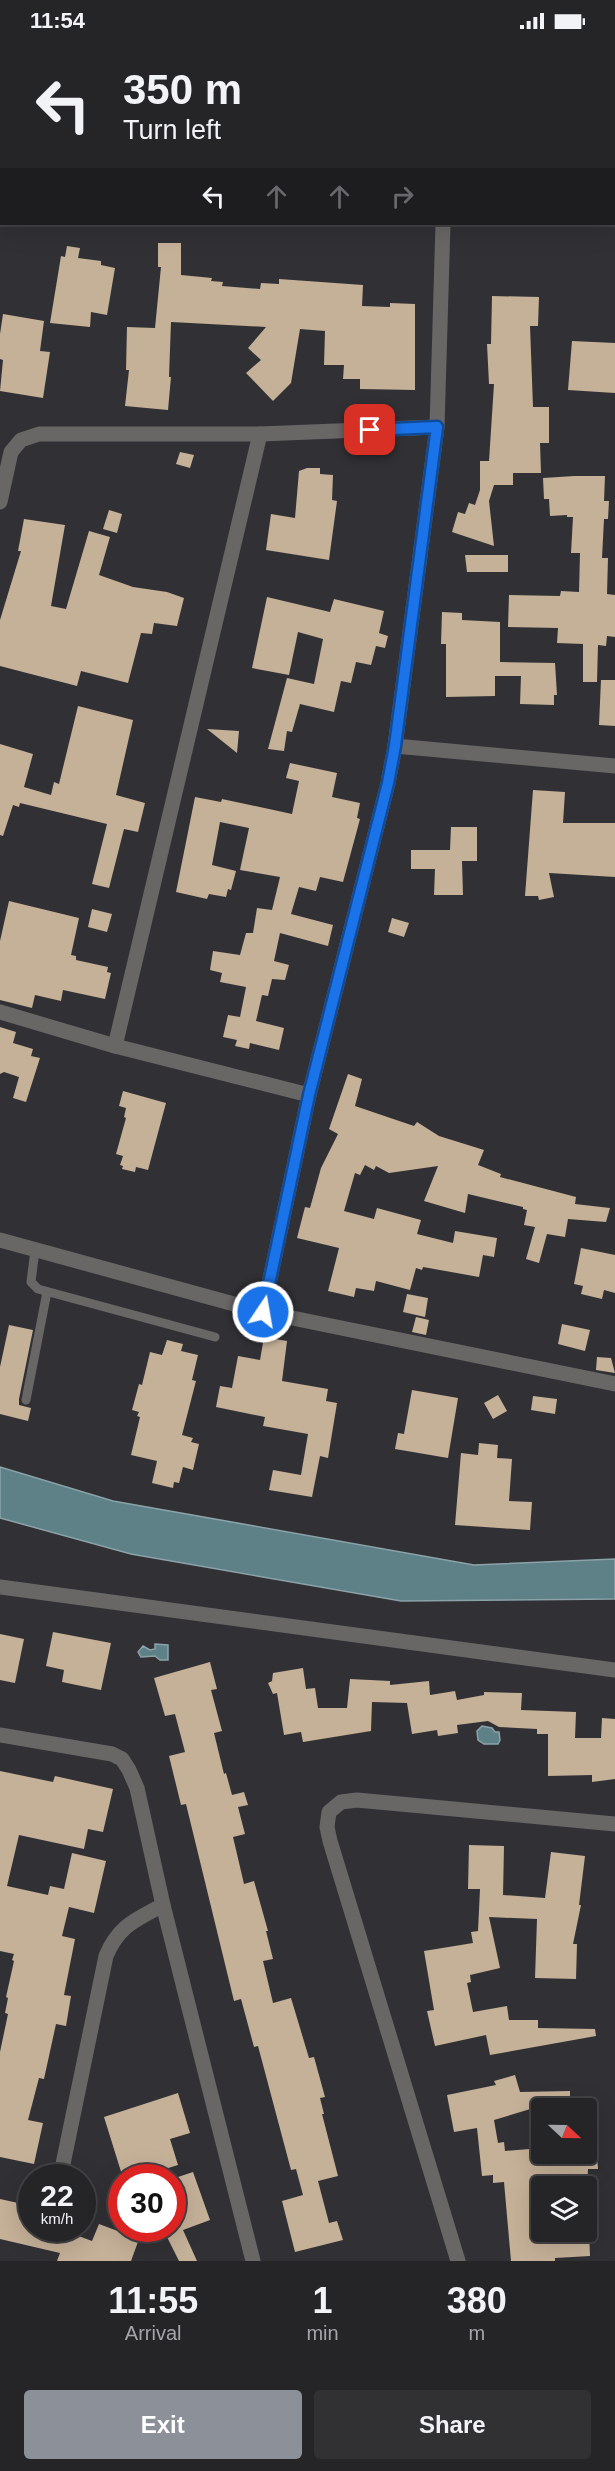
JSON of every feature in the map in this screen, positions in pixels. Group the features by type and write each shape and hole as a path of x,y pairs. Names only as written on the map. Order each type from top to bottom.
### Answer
{"street":[{"path":"263,1312 309,1095 388,783 395,746 437,427 443,225"},
{"path":"0,502 11,452 21,440 39,434 260,434 437,427"},
{"path":"115,1046 260,434"},
{"path":"395,746 615,766"},
{"path":"0,1012 115,1046 309,1095"},
{"path":"0,1240 263,1312 615,1384"},
{"path":"0,1587 615,1670"},
{"path":"0,1735 112,1754 122,1759 129,1770 137,1788 163,1905 253,2261"},
{"path":"458,2261 330,1841 327,1827 329,1812 341,1802 357,1800 615,1824"},
{"path":"63,2164 106,1956 113,1939 124,1927 163,1905"}],"lane":[{"path":"35,1250 32,1284 47,1292 215,1337"},
{"path":"26,1400 47,1292"}],"water":[{"path":"0,1467 113,1501 474,1565 615,1559 615,1599 401,1601 131,1554 0,1518"},
{"path":"155,1644 168,1645 168,1660 160,1660 155,1656 141,1657 138,1652 143,1646 150,1650 155,1649"},
{"path":"482,1726 499,1732 498,1744 484,1744 478,1740 477,1731"}],"building":[{"path":"158,243 181,243 181,275 212,278 211,281 223,282 222,286 260,289 261,283 279,284 279,279 363,285 362,306 390,307 390,303 415,304 415,390 360,389 360,379 343,379 344,365 324,365 325,331 300,329 291,383 273,401 246,373 261,360 248,348 266,327 171,322 169,377 171,377 168,410 125,406 129,370 126,370 127,327 155,328 161,267 158,267"},
{"path":"67,246 80,248 78,258 101,261 101,265 115,268 107,315 91,312 90,327 50,323 61,256 65,257"},
{"path":"492,296 539,297 538,326 530,326 533,407 549,407 549,443 540,443 541,473 513,473 513,485 494,485 489,501 494,546 452,532 458,512 465,514 469,503 475,505 480,490 480,461 489,461 494,384 489,384 487,344 491,344"},
{"path":"3,314 44,321 40,351 50,352 43,398 0,391 3,360 0,359 0,334"},
{"path":"572,341 615,343 615,393 568,390"},
{"path":"180,452 194,455 190,468 176,464"},
{"path":"307,468 320,468 320,474 333,475 332,500 337,501 329,560 266,550 271,514 295,518 299,471"},
{"path":"605,476 604,501 609,501 608,519 604,519 602,558 608,558 607,594 615,595 615,637 607,636 606,646 598,645 597,682 583,682 583,644 557,643 558,628 508,627 509,595 560,596 561,591 579,592 580,553 571,553 573,517 550,516 549,499 544,499 543,478"},
{"path":"109,510 122,514 117,533 103,529"},
{"path":"24,519 65,525 51,606 66,609 89,531 110,537 99,575 133,587 167,592 184,598 177,626 154,623 152,634 141,633 128,683 81,671 77,686 0,666 0,620 21,551 18,551"},
{"path":"465,555 508,555 508,572 467,572"},
{"path":"267,597 330,612 334,599 384,611 379,633 388,636 385,648 376,646 371,665 356,662 351,683 341,681 334,712 300,704 292,732 287,731 284,751 268,749 287,678 314,684 323,639 298,632 289,675 252,668"},
{"path":"442,612 462,613 462,620 500,622 500,662 555,663 557,695 554,695 554,705 520,704 521,676 495,676 495,696 446,697 446,644 441,644"},
{"path":"601,680 615,680 615,726 599,725"},
{"path":"78,706 133,720 116,795 145,803 138,832 124,829 109,888 92,884 107,824 20,803 19,807 13,805 3,836 0,835 0,744 33,754 24,787 51,795 54,782 59,784"},
{"path":"207,729 239,731 237,753"},
{"path":"290,763 337,773 332,797 360,803 357,818 360,819 343,882 320,877 316,891 299,887 291,914 333,925 328,946 280,933 274,961 289,965 285,980 272,979 268,996 262,995 256,1021 284,1028 279,1050 250,1043 249,1049 235,1046 237,1040 223,1037 228,1015 240,1017 246,987 220,982 222,973 210,970 213,951 240,955 246,933 253,933 257,908 272,910 280,877 240,870 249,828 220,822 212,865 236,871 231,890 228,889 226,897 209,894 207,899 176,892 195,797 221,802 222,799 292,814 299,781 286,778"},
{"path":"533,790 565,792 563,823 615,823 615,877 549,873 554,897 539,900 538,896 525,896"},
{"path":"451,827 477,827 477,861 462,861 463,895 434,895 435,869 411,869 411,850 450,850"},
{"path":"9,901 79,918 71,955 76,956 76,960 108,967 107,972 111,973 105,999 63,990 61,1001 35,995 32,1008 0,1000 0,941"},
{"path":"92,909 112,914 107,932 88,927"},
{"path":"392,918 409,923 404,937 388,932"},
{"path":"0,1027 16,1032 13,1043 33,1049 31,1056 40,1058 26,1102 13,1098 19,1077 4,1072 0,1074"},
{"path":"348,1074 362,1079 355,1106 414,1126 417,1122 439,1136 484,1150 478,1165 501,1174 500,1177 576,1197 575,1204 610,1208 606,1222 568,1219 565,1237 547,1234 539,1263 526,1259 535,1227 524,1225 527,1210 523,1207 468,1194 465,1213 424,1201 438,1166 389,1173 376,1166 374,1170 365,1165 360,1175 355,1173 344,1211 374,1219 377,1208 421,1220 417,1234 453,1243 455,1231 497,1238 494,1257 483,1255 479,1277 423,1267 422,1270 416,1268 410,1290 376,1281 374,1291 356,1288 354,1297 328,1291 339,1248 297,1238 305,1207 310,1208 321,1168 338,1134 329,1129"},
{"path":"123,1091 166,1103 148,1170 136,1167 135,1172 122,1169 123,1166 120,1165 123,1156 116,1154 126,1118 124,1117 126,1108 119,1106"},
{"path":"581,1248 615,1255 615,1293 604,1290 602,1299 581,1294 583,1286 574,1284"},
{"path":"407,1294 428,1298 425,1317 403,1312"},
{"path":"416,1317 429,1320 426,1335 412,1332"},
{"path":"562,1324 590,1330 585,1351 558,1344"},
{"path":"9,1325 33,1330 19,1399 19,1405 31,1408 28,1421 0,1414 0,1367"},
{"path":"264,1337 287,1341 282,1381 328,1389 326,1401 337,1403 328,1458 320,1456 312,1497 269,1490 273,1470 301,1475 308,1434 263,1426 265,1417 216,1407 220,1386 232,1388 238,1356 260,1360"},
{"path":"167,1340 183,1344 181,1351 198,1355 192,1380 196,1381 182,1435 193,1438 191,1442 199,1444 193,1470 183,1467 179,1483 174,1482 173,1488 152,1483 157,1461 131,1455 140,1417 137,1416 139,1412 132,1410 139,1384 142,1385 150,1352 162,1355"},
{"path":"597,1357 611,1358 615,1373 596,1370"},
{"path":"412,1390 458,1398 448,1458 395,1449 398,1433 404,1434"},
{"path":"498,1395 507,1411 493,1419 484,1403"},
{"path":"533,1396 557,1399 555,1414 531,1410"},
{"path":"479,1443 498,1445 497,1458 512,1459 509,1501 532,1502 530,1530 455,1525 461,1453 478,1455"},
{"path":"53,1632 111,1643 101,1690 62,1682 64,1670 46,1666"},
{"path":"0,1634 24,1639 15,1683 0,1680"},
{"path":"210,1662 217,1689 211,1690 222,1731 214,1733 224,1774 226,1773 232,1795 244,1792 248,1805 238,1807 245,1834 233,1837 244,1884 254,1881 268,1931 266,1931 273,1959 263,1961 273,2003 291,1998 309,2058 314,2057 325,2097 320,2098 324,2114 322,2114 338,2176 318,2181 329,2223 337,2221 343,2240 295,2252 282,2201 303,2195 296,2169 291,2170 258,2046 254,2047 241,1999 234,2001 186,1804 181,1805 169,1756 185,1752 175,1714 165,1716 154,1678"},
{"path":"303,1668 306,1689 315,1688 318,1708 347,1708 350,1679 390,1681 390,1685 429,1681 430,1695 455,1691 457,1700 484,1695 484,1692 522,1693 521,1710 576,1712 575,1738 601,1738 602,1718 615,1719 615,1779 592,1782 592,1775 548,1776 548,1734 537,1734 537,1729 499,1727 488,1721 457,1725 458,1733 438,1736 437,1730 412,1734 407,1703 372,1702 371,1731 303,1742 301,1732 284,1735 277,1693 273,1694 268,1683 272,1681 273,1673"},
{"path":"0,1771 53,1782 55,1776 113,1789 103,1832 88,1829 84,1849 19,1835 7,1886 48,1895 50,1886 64,1889 72,1853 106,1861 94,1913 69,1907 62,1936 75,1939 64,1995 71,1996 66,2026 56,2024 44,2079 39,2078 28,2120 43,2123 34,2164 0,2157 0,2052 8,2014 5,2013 8,1998 6,1997 14,1954 0,1951"},
{"path":"469,1845 504,1846 503,1895 545,1898 551,1852 585,1856 579,1905 581,1905 573,1944 577,1944 576,1979 535,1978 537,1919 489,1917 500,1968 470,1975 471,1982 467,1983 473,2012 507,2006 509,2020 538,2020 538,2028 595,2029 596,2036 490,2055 486,2035 435,2046 427,2011 434,2010 424,1951 473,1943 471,1932 478,1931 480,1889 468,1889"},
{"path":"515,2075 520,2092 570,2091 570,2098 531,2098 531,2109 494,2120 498,2143 504,2142 505,2151 531,2149 531,2164 597,2164 597,2154 598,2169 588,2169 588,2176 531,2176 531,2242 589,2242 590,2256 555,2258 555,2261 511,2261 504,2182 493,2183 493,2175 482,2176 477,2128 454,2132 447,2095 496,2085 494,2081"},
{"path":"178,2093 190,2133 170,2139 178,2164 119,2164 104,2117"},
{"path":"193,2172 210,2220 186,2229 186,2174"},
{"path":"0,2199 18,2203 18,2242 96,2242 99,2224 108,2227 108,2242 138,2242 131,2261 57,2261 60,2253 0,2239"},
{"path":"186,2237 197,2261 179,2261 170,2242 186,2242"}],"route":[{"path":"263,1312 309,1095 388,783 395,746 437,427 370,430"}]}
